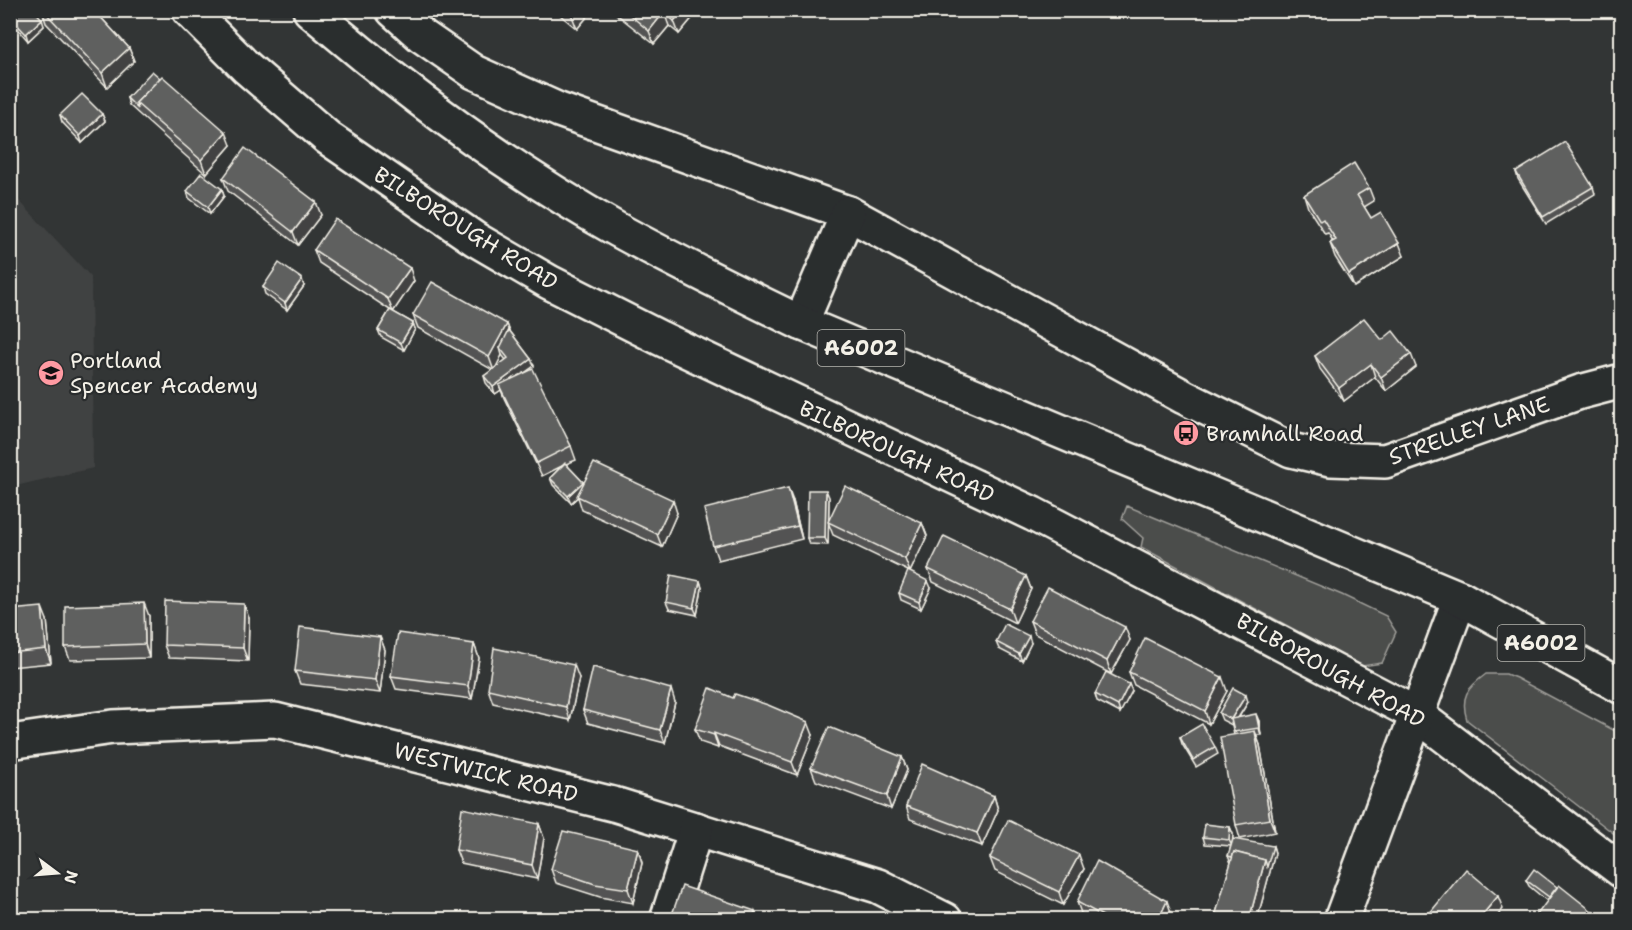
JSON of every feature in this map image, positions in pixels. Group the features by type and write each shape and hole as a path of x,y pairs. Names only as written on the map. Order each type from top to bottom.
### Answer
{"street":[{"name":"BILBOROUGH ROAD","path":"189,10 247,68 328,138 475,239 549,282 764,388 1033,514 1416,714 1622,871"},
{"name":"A6002","path":"310,10 368,60 497,154 617,229 801,323 1460,598 1622,687"},
{"path":"393,10 422,36 474,72 559,110 848,213 801,323"},
{"name":"STRELLEY LANE","path":"848,213 1184,397 1291,450 1330,459 1385,461 1558,399 1622,381"},
{"path":"1341,920 1460,598"},
{"name":"WESTWICK ROAD","path":"10,742 113,727 275,720 617,805 878,886 945,920"},
{"path":"667,920 696,829"}],"shaded area":[{"name":"Portland Spencer Academy","path":"10,191 91,277 93,468 11,487"},
{"path":"1127,506 1342,595 1386,616 1396,632 1382,663 1362,666 1141,547 1143,538 1122,519"},
{"path":"1486,674 1506,674 1516,678 1621,734 1621,839 1467,720 1464,705 1467,694 1474,684"}],"building":[{"path":"17,10 34,10 42,19 26,34 10,17"},
{"path":"43,10 94,10 129,48 102,73"},
{"path":"566,10 577,10 572,16"},
{"path":"624,10 683,10 674,21 664,12 649,31"},
{"path":"152,71 160,78 136,103 138,109 127,98"},
{"path":"162,76 226,132 201,160 136,103"},
{"path":"82,94 102,114 80,136 60,115"},
{"path":"1565,142 1593,187 1543,217 1516,172"},
{"path":"245,148 316,202 293,232 223,178"},
{"path":"1354,163 1369,188 1357,195 1371,218 1381,212 1399,243 1349,274 1330,243 1336,240 1323,219 1320,221 1304,195"},
{"path":"201,173 222,189 208,207 187,191"},
{"path":"335,219 410,268 388,299 314,250"},
{"path":"279,263 302,279 285,303 263,287"},
{"path":"432,282 507,324 489,357 413,315"},
{"path":"390,310 413,323 401,343 378,330"},
{"path":"1364,318 1382,340 1393,331 1411,354 1381,377 1371,364 1339,388 1315,356"},
{"path":"509,330 531,359 493,387 484,376 508,358 500,348"},
{"path":"533,369 571,446 537,463 499,385"},
{"path":"565,463 583,482 568,496 550,478"},
{"path":"594,463 673,500 657,534 577,496"},
{"path":"845,486 922,523 905,559 828,522"},
{"path":"788,488 798,526 713,546 704,509"},
{"path":"808,490 826,490 825,538 807,538"},
{"path":"944,536 1026,576 1010,609 928,569"},
{"path":"908,571 928,581 919,602 899,593"},
{"path":"671,575 700,581 694,608 666,602"},
{"path":"1048,587 1125,627 1107,661 1030,621"},
{"path":"165,601 244,604 243,648 164,645"},
{"path":"144,603 145,644 65,647 65,606"},
{"path":"42,607 46,649 10,653 10,610"},
{"path":"1005,624 1029,636 1019,654 996,642"},
{"path":"300,627 380,637 375,680 295,671"},
{"path":"398,633 474,644 468,686 391,676"},
{"path":"1145,638 1222,677 1205,711 1129,672"},
{"path":"494,648 574,665 566,707 488,689"},
{"path":"593,667 671,689 660,730 583,710"},
{"path":"1106,672 1129,684 1118,706 1095,694"},
{"path":"710,688 733,698 735,694 768,705 808,722 792,762 714,733 714,735 695,729"},
{"path":"1233,688 1246,695 1231,719 1219,713"},
{"path":"1256,714 1259,728 1234,732 1231,719"},
{"path":"1202,724 1215,747 1193,760 1180,737"},
{"path":"829,727 902,757 887,796 811,768"},
{"path":"1255,731 1270,819 1236,825 1220,737"},
{"path":"922,764 994,796 977,833 906,806"},
{"path":"462,808 539,824 532,865 456,850"},
{"path":"1008,820 1079,855 1059,892 990,858"},
{"path":"1205,824 1230,827 1229,840 1203,837"},
{"path":"563,831 638,849 628,889 595,884 551,869"},
{"path":"1233,839 1273,846 1267,867 1265,860 1234,852 1232,857 1228,856"},
{"path":"1234,852 1265,860 1249,920 1214,920"},
{"path":"1097,861 1167,901 1158,920 1110,920 1077,902"},
{"path":"1466,869 1498,896 1478,920 1424,920"},
{"path":"1534,869 1557,887 1549,897 1526,880"},
{"path":"1559,885 1603,920 1533,920"},
{"path":"682,886 755,911 753,920 670,920"}],"place":[{"name":"Portland Spencer Academy","path":"51,373"},
{"name":"Bramhall Road","path":"1186,433"}]}
